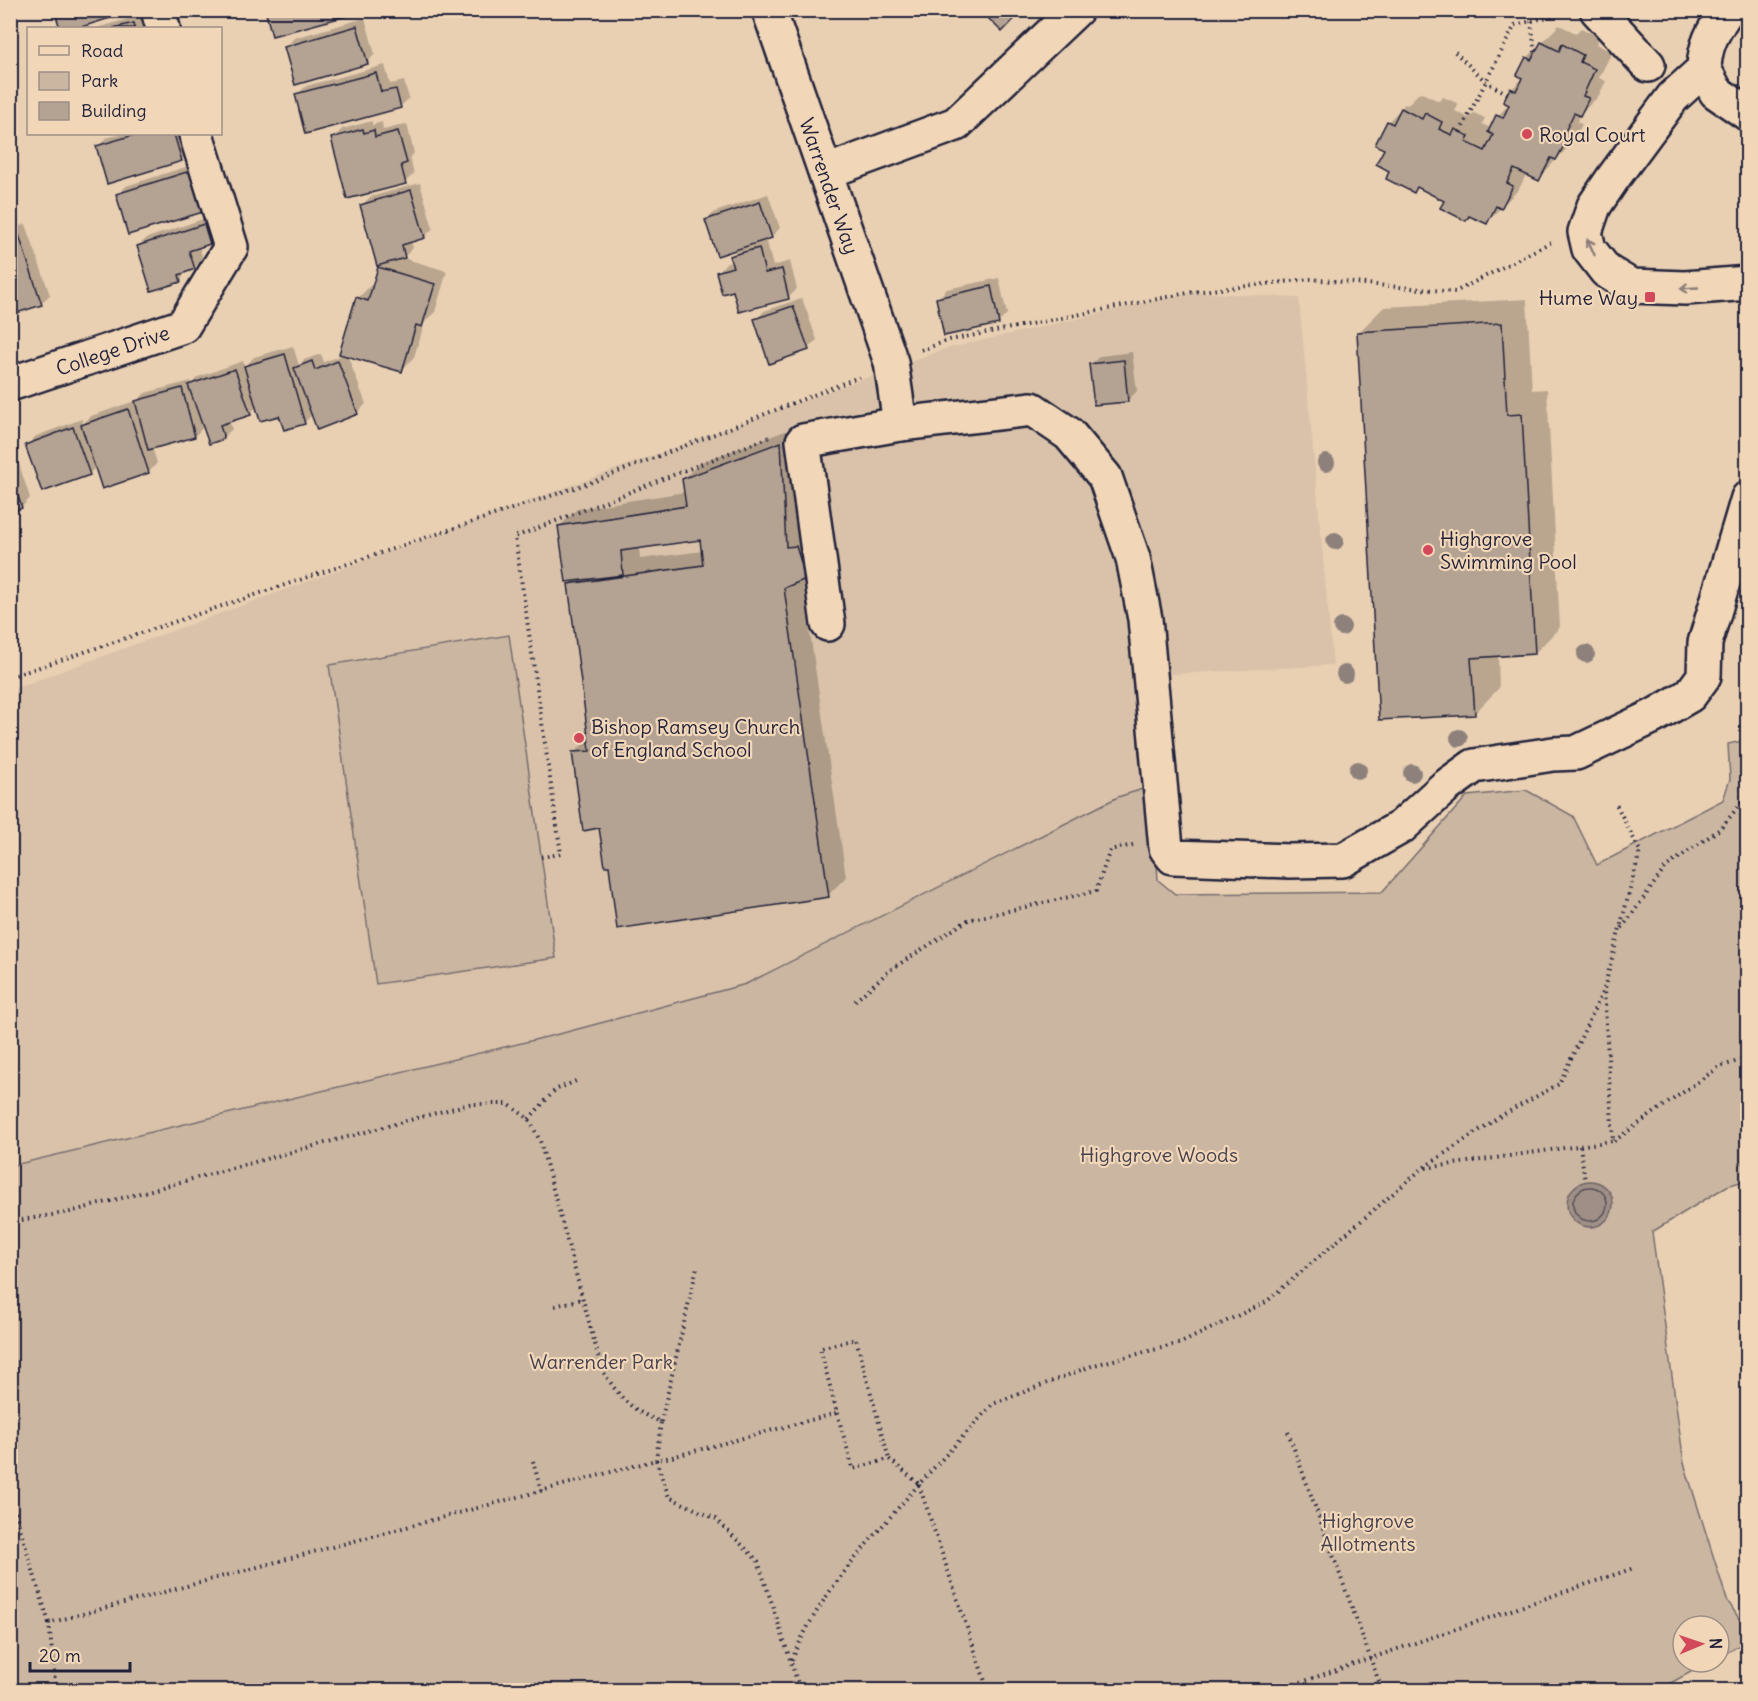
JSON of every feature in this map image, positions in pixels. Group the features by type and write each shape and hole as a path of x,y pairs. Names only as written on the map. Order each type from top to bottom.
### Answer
{"street":[{"path":"158,10 163,27"},
{"name":"Warrender Way","path":"769,10 891,362 900,424"},
{"path":"826,172 956,124 1077,10"},
{"path":"1597,10 1647,65"},
{"path":"1726,10 1710,36 1705,50 1704,69 1716,92 1748,114"},
{"path":"1704,69 1672,97 1593,206 1585,232 1589,249 1606,271 1631,286 1685,288 1748,283"},
{"name":"College Drive","path":"10,384 183,326 231,247 196,135"},
{"path":"828,624 802,441 900,424 1032,410 1069,434 1105,477 1133,558 1145,619 1166,848 1173,857 1290,861 1343,860 1401,827 1445,787 1474,766 1553,754 1576,753 1654,716 1690,695 1704,676 1705,643 1748,498"}],"path":[{"path":"1460,132 1515,25 1560,14 1564,10"},
{"path":"1531,21 1535,52"},
{"path":"1455,52 1486,82 1508,94"},
{"path":"541,857 561,854 515,537 785,430 802,441"},
{"path":"1619,931 1665,867 1720,829 1748,795"},
{"path":"791,1661 798,1643 835,1582 919,1484 993,1404 1094,1365 1181,1343 1266,1302 1423,1168 1499,1117 1559,1084 1604,989 1640,851 1616,804"},
{"path":"855,1000 890,970 968,920 1096,891 1110,850 1130,845 1166,848"},
{"path":"1604,989 1613,1141"},
{"path":"1423,1168 1613,1141 1719,1067 1748,1058"},
{"path":"529,1119 555,1090 576,1081"},
{"path":"10,1222 70,1212 469,1104 508,1104 529,1119 540,1141 602,1370 618,1395 639,1413 661,1422"},
{"path":"1580,1146 1585,1181"},
{"path":"697,1267 661,1422 656,1460 669,1497 716,1519 758,1561 800,1690"},
{"path":"555,1306 582,1299"},
{"path":"889,1459 853,1469 820,1348 856,1339 889,1459 919,1484 988,1690"},
{"path":"49,1623 837,1413"},
{"path":"1288,1432 1382,1690"},
{"path":"533,1461 541,1491"},
{"path":"10,1509 15,1512 49,1623 56,1690"},
{"path":"1278,1690 1634,1568"}],"shaded area":[{"name":"Bishop Ramsey Church of England School","path":"1193,292 1299,298 1333,665 1140,676 1152,786 1118,797 746,984 563,1033 11,1166 10,690 945,349"}],"green space":[{"path":"509,635 556,958 376,984 329,665"},
{"path":"1747,740 1747,1180 1727,1186 1652,1232 1684,1463 1727,1600 1747,1631 1747,1641 1731,1650 1731,1614 1671,1614 1671,1674 1687,1674 1658,1690 11,1690 10,1166 563,1033 746,984 1118,797 1152,786 1158,880 1175,894 1382,892 1467,796 1526,790 1573,816 1597,865 1723,800 1730,779 1728,744"}],"water":[{"path":"1590,1181 1606,1188 1613,1204 1606,1220 1590,1227 1574,1220 1567,1204 1574,1188"}],"building":[{"path":"54,10 133,10 81,27 60,27"},
{"path":"265,10 346,10 347,16 272,36"},
{"path":"980,10 1023,10 1002,32"},
{"path":"134,23 135,27 117,27"},
{"path":"357,26 368,64 295,85 284,47"},
{"name":"Royal Court","path":"1541,42 1559,51 1562,44 1583,55 1580,62 1595,69 1583,96 1589,98 1580,116 1574,113 1561,140 1566,142 1556,160 1551,158 1539,181 1514,169 1507,183 1513,186 1501,209 1496,206 1487,224 1469,216 1466,221 1440,208 1444,201 1417,187 1414,193 1386,179 1389,171 1376,164 1384,149 1375,145 1387,121 1393,124 1401,108 1422,119 1425,113 1442,122 1439,129 1452,135 1455,129 1469,136 1466,142 1485,151 1493,135 1488,132 1496,115 1503,118 1509,105 1503,102 1510,88 1516,91 1522,78 1517,75 1526,57 1531,60"},
{"path":"376,73 381,92 396,89 401,108 305,134 295,94"},
{"path":"363,129 364,133 374,130 375,137 398,131 407,163 401,165 406,184 347,199 331,138"},
{"path":"134,135 174,135 182,161 107,184 96,146"},
{"path":"190,171 203,212 128,235 116,194"},
{"path":"411,190 425,238 402,245 405,258 377,266 360,205"},
{"path":"760,202 772,238 717,256 705,220"},
{"path":"204,224 210,244 189,251 195,269 179,275 181,282 151,291 137,246"},
{"path":"18,232 42,305 10,315 10,234"},
{"path":"759,248 765,273 782,269 789,299 739,312 733,291 722,294 716,272 733,267 729,256"},
{"path":"378,267 435,284 422,327 416,325 402,372 339,354 356,297 368,301"},
{"path":"991,286 999,324 944,336 936,298"},
{"path":"793,306 809,350 769,364 754,319"},
{"path":"1502,323 1507,415 1522,414 1535,654 1471,658 1475,715 1379,720 1357,332"},
{"path":"285,354 305,424 284,430 279,416 260,421 244,366"},
{"path":"1124,360 1128,402 1094,405 1089,364"},
{"path":"312,361 315,370 338,361 358,414 317,430 294,368"},
{"path":"235,369 251,415 220,425 224,439 209,444 188,385"},
{"path":"182,388 195,437 148,450 135,401"},
{"path":"128,409 149,473 102,489 81,425"},
{"path":"73,427 90,475 42,492 25,445"},
{"path":"781,442 786,547 796,546 806,579 784,588 829,897 617,929 609,866 605,866 599,828 583,831 572,752 590,751 568,584 703,565 700,540 621,551 623,575 566,582 558,526 686,506 682,479"},
{"path":"10,471 22,508 10,512"}],"place":[{"name":"Royal Court","path":"1527,134"},
{"name":"Hume Way","path":"1650,297"},
{"name":"Highgrove Swimming Pool","path":"1428,550"},
{"name":"Bishop Ramsey Church of England School","path":"579,738"}],"park label":[{"name":"Highgrove Woods","path":"1159,1154"},
{"name":"Warrender Park","path":"601,1361"},
{"name":"Highgrove Allotments","path":"1368,1532"}]}
